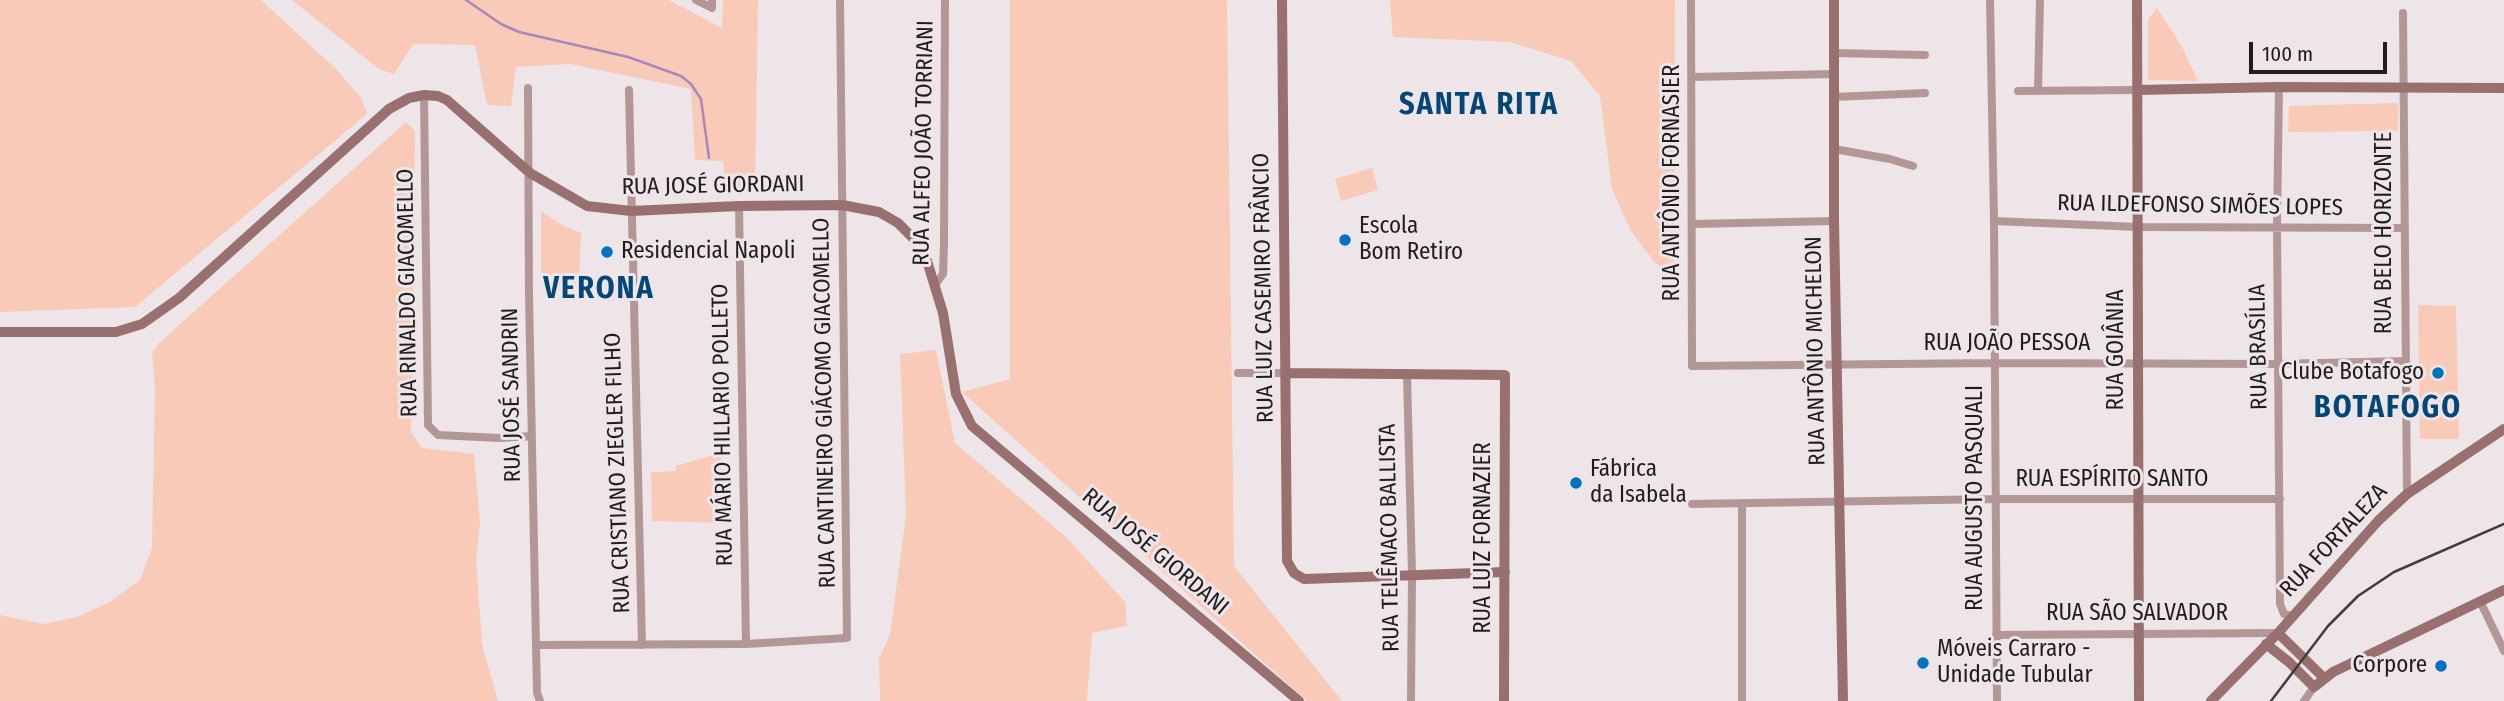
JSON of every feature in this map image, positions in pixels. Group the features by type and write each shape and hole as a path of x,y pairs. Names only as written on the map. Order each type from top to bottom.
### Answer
{"street":[{"path":"696,0 712,8 712,0"},
{"name":"RUA CANTINEIRO GIÁCOMO GIACOMELLO","path":"746,643 847,638 840,0"},
{"name":"RUA ALFEO JOÃO TORRIANI","path":"935,285 943,274 945,0"},
{"name":"RUA LUIZ CASEMIRO FRÂNCIO","path":"1282,0 1287,561 1294,573 1304,579 1412,574"},
{"name":"RUA ANTÔNIO FORNASIER","path":"1691,0 1692,366"},
{"name":"RUA ANTÔNIO MICHELON","path":"1834,0 1834,221 1839,365 1843,701"},
{"name":"RUA AUGUSTO PASQUALI","path":"1990,0 1997,701"},
{"path":"2038,90 2040,0"},
{"name":"RUA GOIÂNIA","path":"2137,0 2138,701"},
{"name":"RUA BELO HORIZONTE","path":"2403,13 2407,494"},
{"path":"1834,53 1925,55"},
{"path":"1692,77 1834,74"},
{"path":"2018,91 2279,87 2504,88"},
{"name":"RUA BRASÍLIA","path":"2279,87 2279,631"},
{"name":"RUA JOSÉ SANDRIN","path":"528,88 536,645 537,693 540,701"},
{"name":"RUA CRISTIANO ZIEGLER FILHO","path":"629,90 642,645"},
{"path":"1834,97 1925,93"},
{"path":"0,332 116,331 142,324 179,298 381,116 409,98 424,95"},
{"name":"RUA JOSÉ GIORDANI","path":"424,95 447,100 530,173 587,206 631,211 842,205 878,212 898,223 914,239 927,261 943,313 956,394 972,426 1299,701"},
{"name":"RUA RINALDO GIACOMELLO","path":"424,95 428,425 438,435 499,438 532,436"},
{"path":"1834,149 1913,166"},
{"name":"RUA MÁRIO HILLARIO POLLETO","path":"739,206 746,643"},
{"path":"1693,224 1834,221"},
{"name":"RUA ILDEFONSO SIMÕES LOPES","path":"1994,221 2139,227 2405,229"},
{"name":"RUA JOÃO PESSOA","path":"1692,366 2278,364 2406,361"},
{"path":"1238,373 1407,375"},
{"name":"RUA LUIZ FORNAZIER","path":"1407,375 1505,375 1504,701"},
{"name":"RUA TELÊMACO BALLISTA","path":"1407,375 1412,574 1410,701"},
{"name":"RUA FORTALEZA","path":"2211,701 2292,617 2378,521 2407,494 2504,429"},
{"name":"RUA ESPÍRITO SANTO","path":"1692,504 1996,499 2280,499"},
{"path":"1742,503 1742,701"},
{"path":"1412,574 1506,572"},
{"path":"2304,701 2324,678 2504,590"},
{"path":"2480,601 2504,651"},
{"path":"2280,606 2284,614 2292,617"},
{"path":"2279,631 2324,678"},
{"name":"RUA SÃO SALVADOR","path":"1996,635 2279,631"},
{"path":"536,645 746,643"},
{"path":"2266,644 2314,687"}],"shaded area":[{"path":"0,0 261,0 336,69 361,98 367,114 135,307 0,312"},
{"path":"292,0 669,0 722,28 723,0 758,0 755,193 727,193 723,161 695,160 691,89 570,64 516,67 511,106 487,105 475,45 413,44 394,74 381,70"},
{"path":"1010,0 1227,0 1234,566 1342,701 1307,701 962,392 1010,379"},
{"path":"1390,0 1675,0 1674,275 1655,263 1631,231 1612,189 1600,96 1571,61 1510,42 1393,37"},
{"path":"2157,8 2182,47 2198,81 2148,80 2148,19"},
{"path":"2398,103 2398,131 2288,132 2289,106"},
{"path":"406,122 415,131 411,432 422,448 474,454 480,523 476,560 482,644 498,701 0,701 0,615 43,624 77,617 108,603 140,580 152,548 155,386 152,353 159,343"},
{"path":"1372,168 1378,190 1341,201 1335,179"},
{"path":"541,211 562,225 581,233 579,284 541,284"},
{"name":"Clube Botafogo","path":"2418,305 2456,306 2459,439 2420,439"},
{"path":"936,350 955,443 1066,537 1125,602 1127,626 1092,633 1087,701 880,701 879,658 890,635 906,515 900,354"},
{"path":"721,453 722,469 727,470 728,523 652,521 651,472 676,471 676,466"}],"waterway":[{"path":"466,0 501,24 519,32 628,57 681,76 691,84 701,99 709,158"}],"railway":[{"path":"2271,701 2328,626 2358,596 2394,572 2504,524"}],"place":[{"name":"Escola Bom Retiro","path":"1345,240"},
{"name":"Residencial Napoli","path":"607,252"},
{"name":"Clube Botafogo","path":"2438,373"},
{"name":"Fábrica da Isabela","path":"1576,483"},
{"name":"Móveis Carraro - Unidade Tubular","path":"1923,663"},
{"name":"Corpore","path":"2441,666"}],"district":[{"name":"SANTA RITA","path":"1479,106"},
{"name":"VERONA","path":"599,290"},
{"name":"BOTAFOGO","path":"2388,409"}]}
